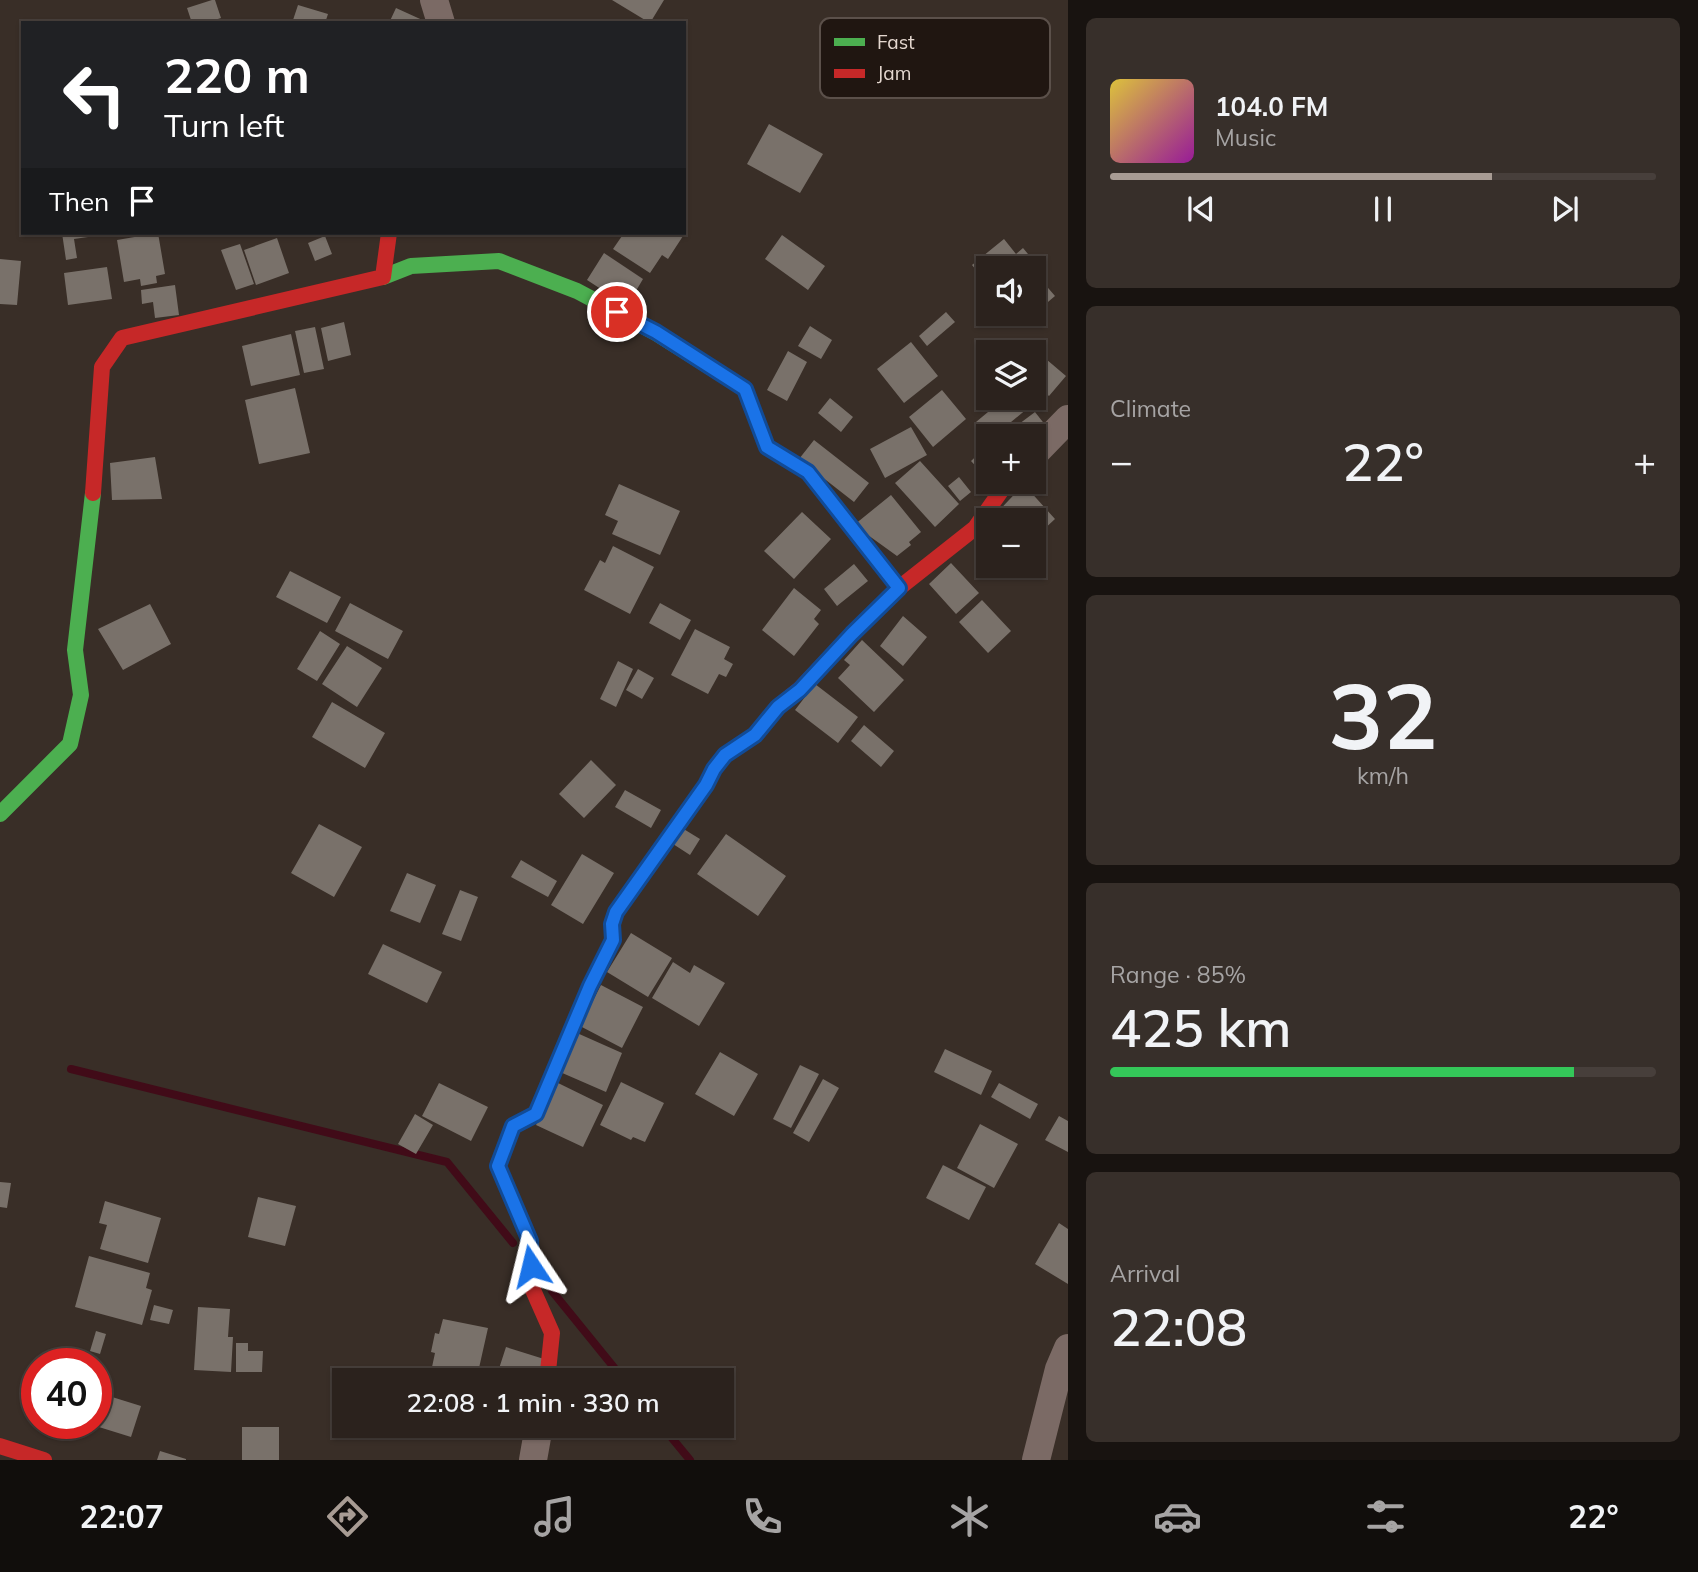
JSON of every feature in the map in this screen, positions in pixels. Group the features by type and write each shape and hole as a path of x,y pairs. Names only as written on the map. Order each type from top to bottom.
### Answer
{"street":[{"path":"434,0 440,21"},
{"path":"383,277 389,235"},
{"path":"0,814 71,744 81,695 75,650 93,499 102,367 122,338 383,277 411,266 499,261 577,291 656,332 745,389 767,447 808,472 899,588"},
{"path":"1046,442 1068,419"},
{"path":"548,1368 552,1333 533,1290 530,1241 498,1166 513,1126 536,1114 590,986 613,940 612,924 616,912 725,755 755,735 778,707 800,690 899,588 975,528 999,494"},
{"path":"1036,1460 1059,1369 1068,1348"},
{"path":"533,1460 537,1438"},
{"path":"0,1446 44,1460"}],"building":[{"path":"215,0 221,18 191,21 187,8"},
{"path":"612,0 664,0 651,21 647,21"},
{"path":"298,5 328,14 326,21 293,21"},
{"path":"396,8 425,21 390,21"},
{"path":"769,124 823,154 800,193 747,164"},
{"path":"62,235 102,235 74,239 77,258 66,260"},
{"path":"158,235 165,274 156,276 157,283 141,286 140,279 124,282 117,240"},
{"path":"623,235 684,235 668,259 662,255 650,273 613,249"},
{"path":"782,235 825,266 808,290 765,259"},
{"path":"325,236 332,254 315,261 308,243"},
{"path":"277,238 289,273 256,285 244,250"},
{"path":"1004,239 1016,254 1023,248 1030,256 983,256"},
{"path":"240,244 254,284 236,290 221,250"},
{"path":"604,253 643,279 627,306 587,280"},
{"path":"0,259 21,261 17,305 0,304"},
{"path":"107,267 112,299 68,305 64,273"},
{"path":"175,285 179,315 155,318 153,302 142,304 141,290"},
{"path":"1046,286 1055,296 1046,304"},
{"path":"946,312 955,322 927,346 919,336"},
{"path":"344,322 351,355 328,361 321,328"},
{"path":"810,326 832,340 821,359 798,346"},
{"path":"315,327 324,369 304,373 295,331"},
{"path":"291,334 300,375 251,386 242,346"},
{"path":"911,342 938,376 904,403 877,369"},
{"path":"788,351 807,362 787,401 767,390"},
{"path":"1046,359 1066,376 1049,396 1046,393"},
{"path":"295,388 310,453 259,464 245,400"},
{"path":"942,390 966,419 933,447 909,417"},
{"path":"830,398 853,417 841,432 818,413"},
{"path":"990,410 1026,410 1009,424 976,422"},
{"path":"1035,412 1044,424 1019,424"},
{"path":"911,427 927,455 885,478 870,449"},
{"path":"814,440 869,483 854,502 799,459"},
{"path":"155,457 162,499 112,500 110,463"},
{"path":"920,461 959,504 935,527 895,483"},
{"path":"959,477 971,492 960,501 948,486"},
{"path":"619,484 680,511 660,555 612,534 618,521 605,515"},
{"path":"1015,494 1032,494 1045,508 1001,508"},
{"path":"891,495 921,532 909,542 911,545 897,556 854,525"},
{"path":"1046,509 1055,519 1046,527"},
{"path":"802,512 831,539 794,579 764,551"},
{"path":"613,546 654,567 630,614 584,590 600,560 605,563"},
{"path":"951,563 979,593 956,614 929,584"},
{"path":"854,564 868,581 837,606 824,589"},
{"path":"290,571 341,597 327,623 276,597"},
{"path":"794,588 821,610 814,619 819,624 794,656 762,630"},
{"path":"982,600 1011,631 988,653 959,622"},
{"path":"350,603 403,631 388,659 335,631"},
{"path":"660,603 691,620 680,640 649,623"},
{"path":"150,604 171,644 123,670 98,629"},
{"path":"903,616 927,637 903,666 880,646"},
{"path":"695,629 730,647 724,659 733,664 726,677 719,674 708,694 671,675"},
{"path":"320,631 340,644 317,681 297,669"},
{"path":"862,640 904,680 874,712 838,678 850,665 844,660"},
{"path":"347,646 382,668 357,707 322,684"},
{"path":"618,661 633,669 616,707 600,699"},
{"path":"638,669 654,678 642,699 626,690"},
{"path":"815,684 858,717 838,743 795,710"},
{"path":"332,702 385,733 365,768 312,737"},
{"path":"864,725 894,751 881,767 851,741"},
{"path":"591,760 616,785 584,818 559,794"},
{"path":"625,790 661,810 651,828 615,807"},
{"path":"319,824 362,847 334,897 291,873"},
{"path":"682,828 700,839 690,855 673,844"},
{"path":"726,834 786,876 758,916 697,874"},
{"path":"582,854 614,873 583,924 551,905"},
{"path":"521,860 557,881 548,897 511,877"},
{"path":"407,873 436,885 420,923 390,911"},
{"path":"460,890 478,897 461,941 442,934"},
{"path":"631,933 672,958 648,997 607,972"},
{"path":"383,944 442,972 427,1003 368,974"},
{"path":"673,962 690,973 694,965 725,983 699,1026 652,998"},
{"path":"601,985 643,1007 622,1048 580,1026"},
{"path":"577,1033 622,1053 606,1092 560,1072"},
{"path":"945,1049 992,1071 981,1095 934,1072"},
{"path":"720,1052 758,1074 734,1116 695,1094"},
{"path":"800,1065 819,1074 791,1128 773,1119"},
{"path":"823,1079 839,1088 809,1142 793,1133"},
{"path":"556,1082 603,1105 583,1147 536,1125"},
{"path":"621,1082 664,1103 645,1142 633,1137 631,1140 600,1125"},
{"path":"439,1083 488,1107 471,1141 422,1116"},
{"path":"999,1083 1038,1104 1030,1119 991,1097"},
{"path":"415,1114 433,1125 416,1154 398,1144"},
{"path":"1059,1116 1068,1121 1068,1152 1045,1140"},
{"path":"980,1124 1018,1144 994,1188 957,1168"},
{"path":"943,1165 986,1187 969,1220 926,1198"},
{"path":"0,1182 11,1183 7,1208 0,1207"},
{"path":"258,1197 296,1206 285,1246 248,1237"},
{"path":"105,1201 161,1218 148,1263 100,1249 107,1225 99,1223"},
{"path":"1059,1223 1068,1229 1068,1284 1035,1264"},
{"path":"89,1256 150,1273 146,1288 152,1290 142,1325 75,1307"},
{"path":"154,1305 173,1310 169,1324 150,1320"},
{"path":"198,1307 230,1309 228,1337 233,1337 231,1372 194,1370"},
{"path":"443,1319 488,1328 479,1368 432,1367 435,1353 431,1352 435,1333 439,1334"},
{"path":"96,1331 106,1334 102,1348 91,1348"},
{"path":"236,1343 248,1343 248,1351 263,1351 262,1372 236,1372"},
{"path":"506,1347 544,1359 541,1368 499,1368"},
{"path":"112,1397 141,1406 131,1437 112,1431"},
{"path":"242,1427 279,1427 279,1460 242,1460"},
{"path":"160,1451 186,1459 186,1460 157,1460"}],"waterway":[{"path":"71,1069 447,1162 513,1243"},
{"path":"552,1291 614,1368"},
{"path":"672,1438 690,1460"}],"traffic: fast":[{"path":"383,277 411,266 499,261 577,291 656,333 745,389 767,447 808,472 899,588"},
{"path":"0,814 70,744 81,695 75,650 93,493"},
{"path":"555,1069 590,986 613,940 612,924 616,912 687,812"}],"traffic: jam":[{"path":"93,493 102,367 122,338 383,277 389,235"},
{"path":"687,812 725,755 755,735 778,707 800,689 899,588 975,528 999,494"},
{"path":"548,1368 552,1333 533,1290 530,1242 498,1166 513,1126 536,1114 555,1069"},
{"path":"0,1446 44,1460"}],"route":[{"path":"531,1266 530,1241 498,1166 513,1126 536,1114 590,986 613,940 612,924 616,912 725,755 755,735 778,707 800,690 899,588 808,472 767,447 745,389 656,332 617,312"}]}
